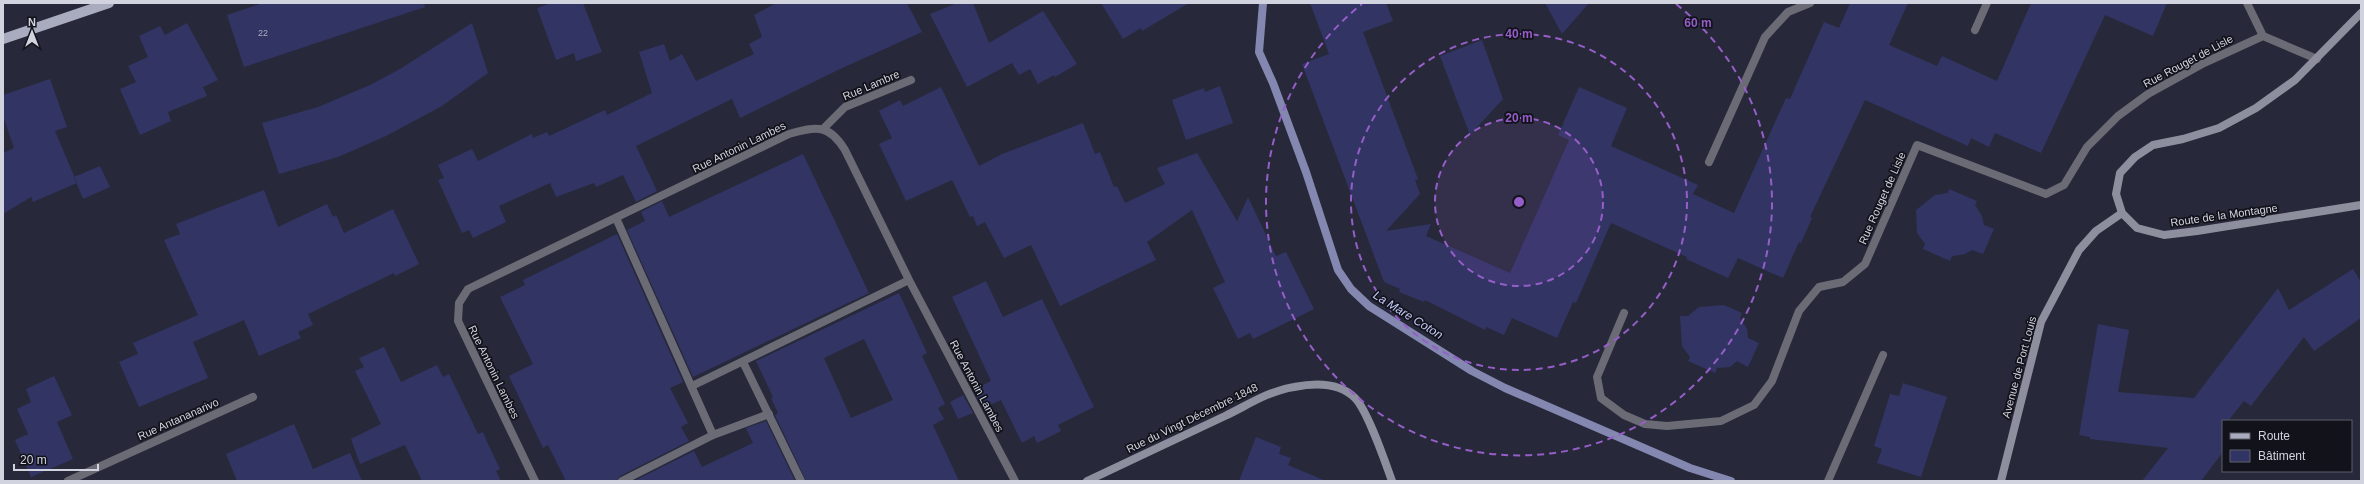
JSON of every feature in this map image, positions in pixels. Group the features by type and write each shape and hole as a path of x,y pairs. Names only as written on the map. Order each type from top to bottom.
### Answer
{"main road":[{"path":"3,39 109,3"}],"street":[{"path":"1709,162 1765,37 1788,12 1810,3"},
{"path":"1975,30 1987,3"},
{"path":"2247,3 2262,36 2317,60"},
{"name":"Route de la Montagne","path":"2361,14 2317,60 2295,80 2256,108 2219,128 2183,139 2154,145 2135,157 2120,173 2116,194 2122,213 2137,228 2164,235 2361,205"},
{"name":"Rue Rouget de Lisle","path":"1624,313 1597,377 1601,398 1624,415 1645,424 1667,426 1721,421 1754,405 1772,381 1799,311 1819,287 1843,282 1864,264 1917,145 2046,194 2064,185 2087,147 2118,116 2148,94 2204,63 2262,36"},
{"name":"Rue Lambre","path":"824,128 845,107 911,80"},
{"name":"Rue Antonin Lambes","path":"535,481 458,321 460,303 468,289 789,134 808,128 824,128 837,137 845,150 909,280 1014,481"},
{"name":"Avenue de Port Louis","path":"2000,481 2040,322 2079,250 2096,231 2122,213"},
{"path":"616,218 713,435"},
{"path":"692,386 909,280"},
{"path":"1828,481 1883,355"},
{"path":"743,362 770,414 801,481"},
{"name":"Rue du Vingt Décembre 1848","path":"1087,481 1227,415 1263,396 1294,387 1325,385 1340,388 1355,398 1372,430 1392,481"},
{"name":"Rue Antananarivo","path":"68,481 253,397"},
{"path":"622,481 713,435 770,414"}],"building":[{"path":"263,3 424,3 425,7 244,67 227,15"},
{"path":"551,3 583,3 602,52 576,61 574,53 556,60 537,8"},
{"path":"776,3 907,3 922,32 838,70 740,118 732,99 636,146 657,191 636,202 623,175 596,187 594,183 556,197 550,183 499,206 506,222 473,238 469,230 462,233 438,180 444,178 438,165 472,149 478,161 532,134 533,138 547,132 549,136 605,110 607,115 652,93 639,52 664,44 670,61 682,54 696,81 754,54 749,44 762,37 754,15"},
{"path":"957,3 973,3 989,43 1043,11 1077,64 1055,77 1054,75 1038,84 1030,69 1019,75 1012,63 967,87 930,14"},
{"path":"1101,3 1189,3 1142,31 1141,28 1123,39"},
{"path":"1310,3 1386,3 1393,21 1363,32 1418,179 1415,180 1420,194 1386,231 1431,224 1426,236 1510,273 1569,140 1558,135 1579,87 1627,108 1611,146 1698,185 1693,194 1734,213 1786,98 1790,99 1824,22 1839,28 1850,3 1908,3 1889,45 1937,66 1942,56 1997,81 2031,3 2167,3 2153,36 2105,15 2041,153 1995,133 1989,147 1971,138 1968,146 1865,100 1810,217 1812,218 1801,243 1799,242 1783,278 1738,258 1728,278 1686,259 1687,257 1611,223 1576,303 1573,302 1557,338 1512,318 1504,335 1486,327 1485,330 1425,300 1424,302 1399,292 1400,289 1384,282 1302,64 1329,54"},
{"path":"1545,3 1589,3 1562,34"},
{"path":"187,23 218,80 203,87 207,96 168,112 171,121 140,135 120,89 136,82 128,66 148,57 139,36 160,26 165,35"},
{"path":"472,23 488,73 442,106 386,136 338,157 279,174 262,123 318,107 370,85 400,69"},
{"path":"1482,40 1503,99 1470,135 1440,56"},
{"path":"50,79 67,127 55,131 77,183 33,202 31,197 3,214 3,153 14,148 3,116 3,95"},
{"path":"1220,86 1233,123 1186,140 1172,100 1204,88 1205,92"},
{"path":"941,87 979,166 1002,154 1083,123 1095,154 1100,152 1114,187 1117,186 1125,203 1165,184 1157,168 1197,153 1237,221 1248,197 1276,256 1286,252 1314,309 1253,339 1250,333 1238,339 1213,288 1225,282 1192,210 1147,242 1156,260 1060,306 1031,245 1004,258 985,222 977,226 973,216 970,217 952,180 906,201 879,144 892,138 879,111 900,100 903,106"},
{"path":"803,154 869,293 693,377 627,230 645,221 641,212 662,201 669,217"},
{"path":"100,166 110,187 83,199 74,177"},
{"path":"1949,189 1977,201 1975,205 1982,216 1984,225 1994,229 1983,254 1972,250 1965,254 1952,256 1950,261 1923,249 1925,244 1917,233 1916,210 1935,195 1948,193"},
{"path":"264,190 278,227 327,204 333,217 336,215 344,233 393,209 419,264 395,276 394,273 308,314 313,325 298,332 301,338 259,356 244,320 193,342 208,378 139,407 119,362 138,354 133,343 198,315 164,240 180,234 176,224"},
{"path":"617,234 683,382 670,388 688,423 681,427 689,441 620,476 617,481 566,481 548,445 543,448 509,376 533,364 500,297 525,285 523,280"},
{"path":"2353,269 2361,282 2361,318 2314,351 2304,337 2251,406 2244,401 2229,420 2222,420 2222,453 2201,481 2142,481 2168,448 2090,439 2090,437 2079,435 2098,324 2129,330 2118,392 2194,398 2278,288 2289,310"},
{"path":"986,281 1003,317 1042,299 1094,407 1058,425 1061,431 1037,443 1034,436 1022,443 1001,400 983,408 973,390 991,381 952,297"},
{"path":"899,293 927,353 922,356 945,404 938,408 944,419 933,425 959,481 806,481 775,415 778,413 771,398 773,397 756,361","holes":["864,339 893,400 851,418 824,358"]},
{"path":"1724,305 1742,313 1740,318 1747,329 1748,338 1759,343 1748,367 1737,361 1730,367 1717,368 1715,373 1688,361 1690,357 1682,346 1680,316 1688,316 1699,307"},
{"path":"384,347 401,382 437,365 443,377 449,374 478,434 483,432 500,469 496,471 501,481 422,481 405,445 360,464 351,439 381,424 355,371 364,367 359,358"},
{"path":"54,376 72,415 57,422 73,459 31,477 15,440 28,434 17,409 31,402 26,389"},
{"path":"1903,383 1947,397 1921,477 1877,463 1882,449 1874,446 1890,394 1899,396"},
{"path":"963,395 973,413 958,419 950,402"},
{"path":"766,421 795,481 634,481 694,451 702,467 753,443 746,428"},
{"path":"294,424 313,469 350,453 362,481 237,481 226,454"},
{"path":"1256,437 1281,447 1279,454 1291,458 1288,465 1326,481 1239,481"}],"waterway":[{"name":"La Mare Coton","path":"1263,3 1259,52 1273,83 1306,172 1338,270 1351,289 1369,306 1472,371 1505,388 1690,468 1731,481"}]}
